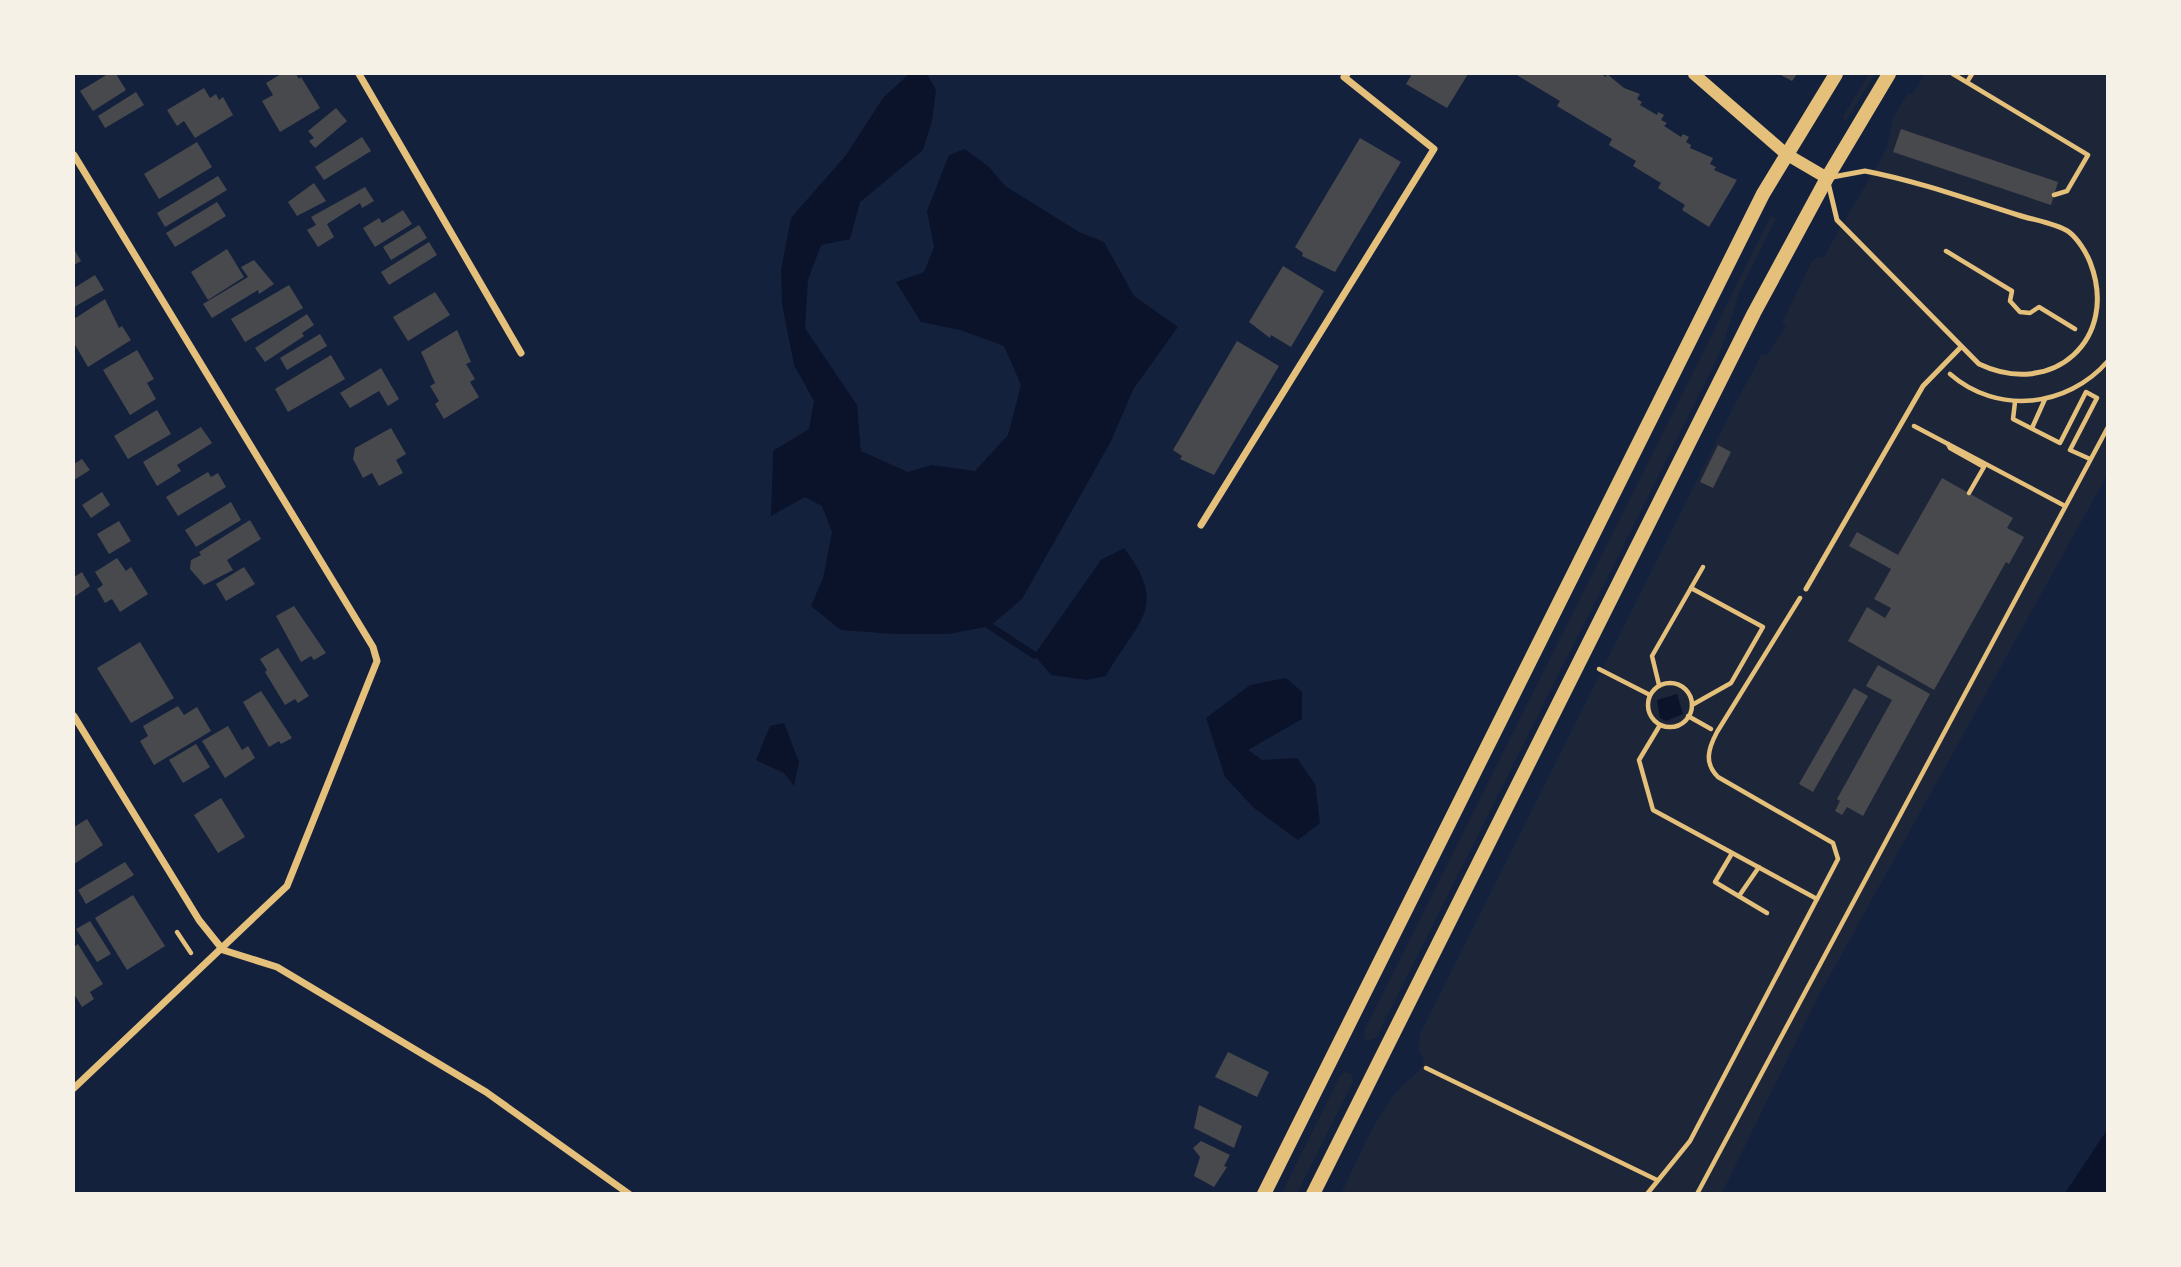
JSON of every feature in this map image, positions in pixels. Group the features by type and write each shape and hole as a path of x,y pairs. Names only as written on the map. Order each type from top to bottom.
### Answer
{"main road":[{"path":"1264,1194 1751,219 1786,155 1836,74"},
{"path":"1313,1194 1711,398 1827,178 1889,74"}],"street":[{"path":"359,74 521,353"},
{"path":"1694,74 1786,155 1827,178"},
{"path":"1201,525 1434,149 1346,75"},
{"path":"74,155 373,647 377,661 286,886 223,950 74,1088"},
{"path":"74,716 199,920 223,950 277,967 486,1092 629,1194"}],"lane":[{"path":"1865,171 1895,177 2068,231 2078,241 2095,275 2099,299 2087,336 2071,357 2054,369 2017,377 1997,373 1979,364 1837,220 1827,178 1865,171"},
{"path":"1805,589 1923,386 1961,347"}],"path":[{"path":"1953,74 2088,155 2067,191 2054,195"},
{"path":"1966,82 1972,74"},
{"path":"1946,251 2012,290 2010,301 2020,312 2030,313 2039,307 2075,329"},
{"path":"2015,402 2013,419 2060,443 2086,393 2097,398 2070,450 2090,460"},
{"path":"2032,428 2045,399"},
{"path":"1904,420 2065,506"},
{"path":"1697,1194 2108,427"},
{"path":"1947,443 1950,448 1984,467 1969,493"},
{"path":"1659,685 1652,656 1703,567"},
{"path":"1690,588 1763,627 1731,683 1692,705"},
{"path":"1647,1194 1690,1141 1838,859 1833,843 1718,778 1708,757 1712,742 1805,589"},
{"path":"1599,669 1650,695"},
{"path":"1674,683 1681,686 1687,691 1692,705 1688,716 1673,727 1660,724 1648,708 1650,695 1659,685 1674,683"},
{"path":"1688,716 1711,729"},
{"path":"1660,724 1639,760 1653,810 1817,900"},
{"path":"1731,855 1715,882 1767,913"},
{"path":"1739,896 1759,867"},
{"path":"177,932 191,953"},
{"path":"1426,1068 1657,1181"}],"shaded area":[{"path":"909,74 927,74 936,90 932,121 923,150 860,202 850,239 821,245 808,280 805,328 857,405 861,451 908,472 932,465 975,471 1008,435 1021,385 1004,346 960,330 921,322 896,282 924,272 934,247 927,211 949,155 965,149 989,167 1005,186 1079,232 1104,242 1134,296 1178,327 1134,388 1110,443 1022,599 990,626 949,634 841,630 811,606 823,578 832,532 822,506 805,497 771,516 773,451 809,429 814,401 794,365 782,304 781,270 791,218 846,155 883,98"},
{"path":"1869,74 1875,74 1846,121 1842,118"},
{"path":"1921,74 2107,74 2107,475 1818,997 1722,1193 1341,1194 1382,1112 1400,1088 1423,1065 1425,1061 1418,1050 1420,1034 1736,402 1762,354 1766,356 1786,326 1782,323 1811,263 1816,258 1823,258 1887,148 1893,117 1908,93 1912,95 1924,76"},
{"path":"1771,216 1776,219 1739,293 1723,345 1711,371 1376,1038 1366,1041 1364,1031"},
{"path":"1124,548 1138,568 1145,586 1147,600 1137,627 1106,676 1087,680 1051,675 1034,655 1101,560"},
{"path":"1286,678 1302,692 1302,719 1248,750 1262,760 1297,758 1315,784 1320,823 1298,840 1254,808 1225,777 1206,718 1250,685"},
{"path":"1677,694 1683,714 1666,721 1660,718 1657,700"},
{"path":"784,723 799,762 794,786 784,773 756,760 770,726"},
{"path":"1345,1072 1352,1074 1353,1082 1297,1193 1282,1193 1340,1076"},
{"path":"2107,1130 2107,1193 2065,1193"}],"building":[{"path":"108,74 116,74 126,90 93,111 80,91"},
{"path":"281,74 296,74 299,79 301,77 320,108 280,132 262,101 273,95 266,83"},
{"path":"1412,74 1468,74 1447,108 1406,84"},
{"path":"1515,74 1601,74 1606,77 1607,74 1624,88 1640,94 1637,99 1642,102 1640,105 1657,115 1658,112 1664,115 1661,120 1667,123 1664,126 1681,137 1683,134 1689,137 1686,142 1691,145 1690,148 1713,158 1710,164 1716,167 1714,170 1737,180 1709,227 1682,210 1685,205 1658,188 1661,183 1633,166 1636,161 1609,145 1612,139 1557,106 1560,101"},
{"path":"1779,74 1797,74 1792,81"},
{"path":"204,88 210,98 216,94 219,100 223,97 233,115 195,138 184,121 177,126 167,110"},
{"path":"136,92 144,105 105,128 98,116"},
{"path":"336,108 347,121 315,148 309,141 314,138 308,131"},
{"path":"1901,129 2058,182 2051,205 1893,152"},
{"path":"362,137 371,151 324,180 315,167"},
{"path":"1360,138 1401,162 1335,272 1302,256 1303,253 1295,247"},
{"path":"197,142 212,167 159,199 144,174"},
{"path":"218,176 227,190 165,227 157,213"},
{"path":"314,183 326,201 297,216 288,202"},
{"path":"365,187 374,201 362,208 360,203 327,224 334,237 318,247 307,230 316,225 311,217"},
{"path":"217,202 226,216 175,247 166,233"},
{"path":"403,210 412,224 375,247 363,228 379,218 382,223"},
{"path":"419,225 427,238 391,260 383,247"},
{"path":"429,242 437,255 389,285 381,272"},
{"path":"74,249 81,261 74,265"},
{"path":"227,249 244,277 208,300 191,272"},
{"path":"254,260 274,284 259,294 258,290 212,318 203,304 248,277 241,267"},
{"path":"1283,266 1324,291 1291,347 1271,335 1270,338 1249,322"},
{"path":"95,275 104,290 74,307 74,288"},
{"path":"289,285 303,308 245,342 231,319"},
{"path":"435,292 450,315 408,341 393,317"},
{"path":"105,299 119,328 122,326 131,340 88,367 74,343 74,319"},
{"path":"307,314 314,325 302,333 304,336 265,362 255,348"},
{"path":"457,330 471,362 466,364 475,379 470,382 479,397 444,419 435,404 439,401 430,386 435,383 421,352"},
{"path":"320,334 327,346 287,370 280,358"},
{"path":"1237,341 1279,366 1214,475 1180,459 1182,456 1173,450"},
{"path":"137,350 154,379 147,383 156,399 130,415 103,370"},
{"path":"331,355 345,379 288,412 275,389"},
{"path":"381,368 399,399 388,406 379,391 350,408 340,393"},
{"path":"157,410 171,434 128,459 114,436"},
{"path":"201,427 212,443 177,465 181,471 157,486 143,462"},
{"path":"391,428 406,454 396,460 403,473 379,486 372,473 363,478 353,459 355,448"},
{"path":"1718,445 1731,452 1713,488 1700,482"},
{"path":"82,459 90,470 74,480 74,464"},
{"path":"208,472 211,477 218,473 226,487 178,516 166,497"},
{"path":"1942,478 2013,518 2007,528 2024,537 2009,564 2006,562 1934,690 1848,641 1867,607 1885,618 1891,608 1874,599 1891,569 1849,546 1857,532 1898,555"},
{"path":"102,492 110,505 91,518 82,505"},
{"path":"231,502 241,520 196,547 185,530"},
{"path":"250,520 261,539 227,560 233,570 204,585 190,569 191,560 201,555 199,552"},
{"path":"119,521 131,541 109,554 97,534"},
{"path":"117,558 126,571 131,567 148,594 120,612 112,599 105,603 97,589 103,585 95,572"},
{"path":"244,567 255,584 226,601 216,584"},
{"path":"82,572 90,586 74,597 74,577"},
{"path":"294,606 326,653 314,660 311,656 301,662 276,616"},
{"path":"140,642 174,698 131,723 97,668"},
{"path":"278,648 309,696 298,703 295,699 285,705 260,659"},
{"path":"1878,665 1930,694 1863,816 1847,807 1842,815 1835,811 1840,801 1837,799 1892,700 1866,686"},
{"path":"1854,688 1868,696 1813,792 1799,784"},
{"path":"261,691 292,738 281,744 279,741 269,747 243,702"},
{"path":"178,706 184,715 197,707 211,731 154,765 140,741 148,736 143,726"},
{"path":"228,726 242,750 248,746 255,758 225,778 202,741"},
{"path":"196,744 210,767 183,783 169,760"},
{"path":"221,798 245,837 218,853 194,815"},
{"path":"87,819 103,845 74,864 74,827"},
{"path":"125,862 134,875 86,904 78,890"},
{"path":"133,895 165,946 127,970 95,918"},
{"path":"90,921 111,954 97,962 76,929"},
{"path":"78,944 103,984 90,992 94,999 82,1007 74,994 74,947"},
{"path":"1228,1052 1269,1072 1257,1097 1215,1077"},
{"path":"1199,1105 1242,1126 1234,1148 1194,1128"},
{"path":"1201,1141 1230,1155 1224,1166 1227,1167 1214,1187 1194,1176 1200,1157 1193,1148"}],"waterway":[{"path":"990,626 1034,655"}]}
